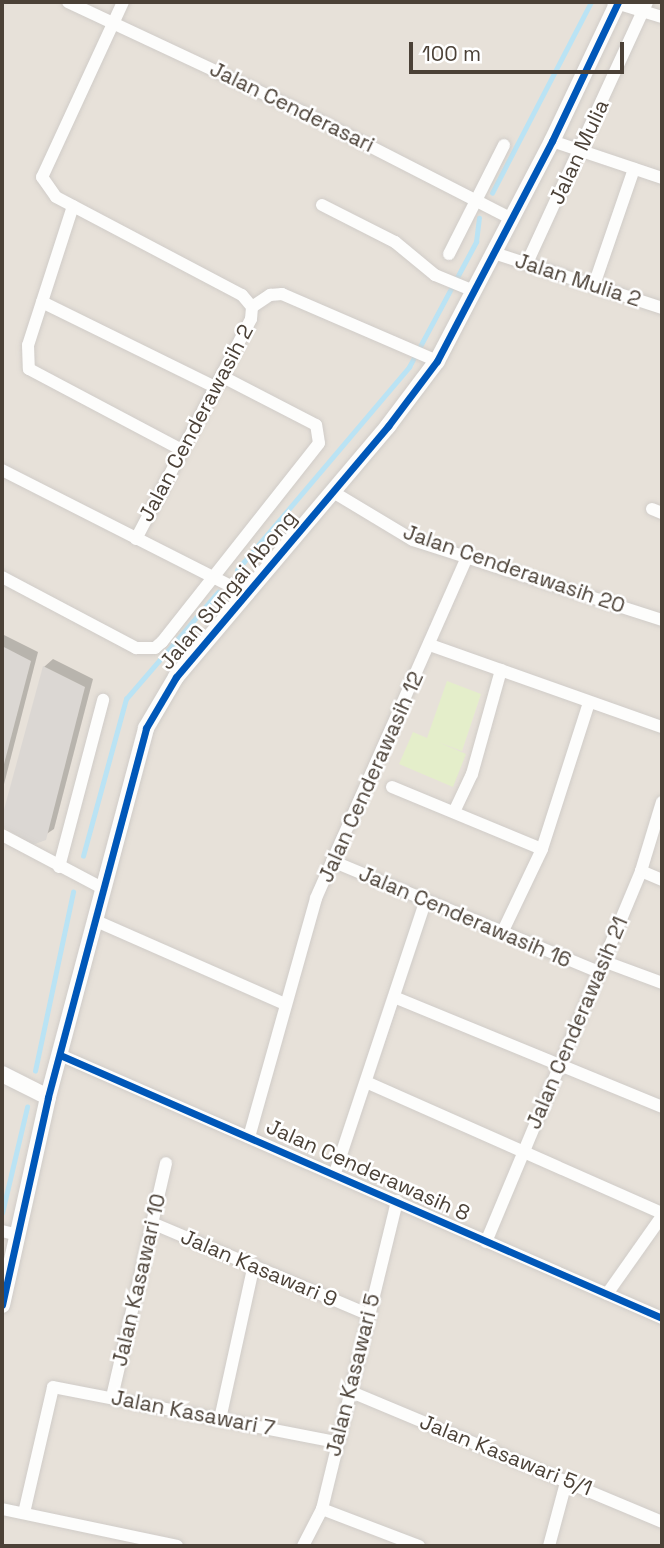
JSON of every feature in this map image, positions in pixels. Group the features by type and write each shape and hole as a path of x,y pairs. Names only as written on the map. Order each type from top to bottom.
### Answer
{"street":[{"name":"Jalan Cenderasari","path":"68,2 115,20 512,219"},
{"path":"123,2 42,170 47,187 73,206 242,295 252,307 270,295 282,294 437,361"},
{"path":"616,2 644,7 662,17"},
{"name":"Jalan Sungai Abong","path":"2,1305 10,1233 96,921 137,758 158,703 333,492 437,361 552,141 616,2"},
{"name":"Jalan Mulia","path":"527,263 644,7"},
{"path":"552,141 662,178"},
{"path":"449,254 503,145"},
{"path":"594,285 634,169"},
{"path":"323,205 395,242 449,281 474,290"},
{"path":"73,206 28,345 29,369 182,450"},
{"name":"Jalan Mulia 2","path":"494,253 662,308"},
{"path":"2,577 146,650 162,642 319,443 316,425 42,302"},
{"name":"Jalan Cenderawasih 2","path":"136,539 251,319 252,307"},
{"path":"2,470 248,595"},
{"name":"Jalan Cenderawasih 20","path":"333,492 413,540 468,555 662,620"},
{"name":"Jalan Cenderawasih 12","path":"249,1137 283,1003 332,861 468,555"},
{"path":"430,645 589,704 662,727"},
{"path":"454,812 472,774 501,670"},
{"path":"59,867 103,700"},
{"path":"502,933 542,849 589,704"},
{"path":"392,787 542,849"},
{"name":"Jalan Cenderawasih 21","path":"486,1242 641,872 662,802"},
{"path":"2,835 104,889"},
{"name":"Jalan Cenderawasih 16","path":"332,861 425,903 502,933 601,967 662,984"},
{"path":"641,872 662,880"},
{"path":"335,1173 425,903"},
{"path":"96,921 283,1003"},
{"path":"394,997 662,1107"},
{"name":"Jalan Cenderawasih 8","path":"60,1055 662,1318"},
{"path":"2,1074 48,1097"},
{"path":"366,1082 662,1214 607,1294"},
{"name":"Jalan Kasawari 10","path":"112,1397 166,1163"},
{"name":"Jalan Kasawari 5","path":"303,1546 322,1509 336,1441 397,1201"},
{"name":"Jalan Kasawari 9","path":"152,1223 367,1314"},
{"path":"220,1419 254,1265"},
{"name":"Jalan Kasawari 7","path":"24,1513 51,1390 58,1387 336,1441"},
{"name":"Jalan Kasawari 5/1","path":"349,1391 567,1479 662,1522"},
{"path":"550,1546 567,1479"},
{"path":"2,1509 177,1546"},
{"path":"322,1509 418,1546"},
{"path":"105,1546 108,1532"}],"shaded area":[{"path":"2,2 662,2 662,1546 2,1546"}],"green space":[{"path":"447,681 481,694 462,751 438,742 466,754 453,787 399,764 413,732 427,738"}],"building":[{"path":"2,646 31,661 3,768 2,768"},
{"path":"43,666 85,687 46,840 32,845 2,826 2,817"}],"waterway":[{"path":"492,193 591,2"},
{"path":"237,570 409,367 476,242 479,218"},
{"path":"83,856 126,699 218,592"},
{"path":"35,1071 73,892"},
{"path":"2,1213 27,1107"}],"cycle path":[{"path":"2,1305 48,1097 146,728 176,677 388,426 437,361 552,141 618,2"},
{"path":"60,1055 662,1318"}]}
